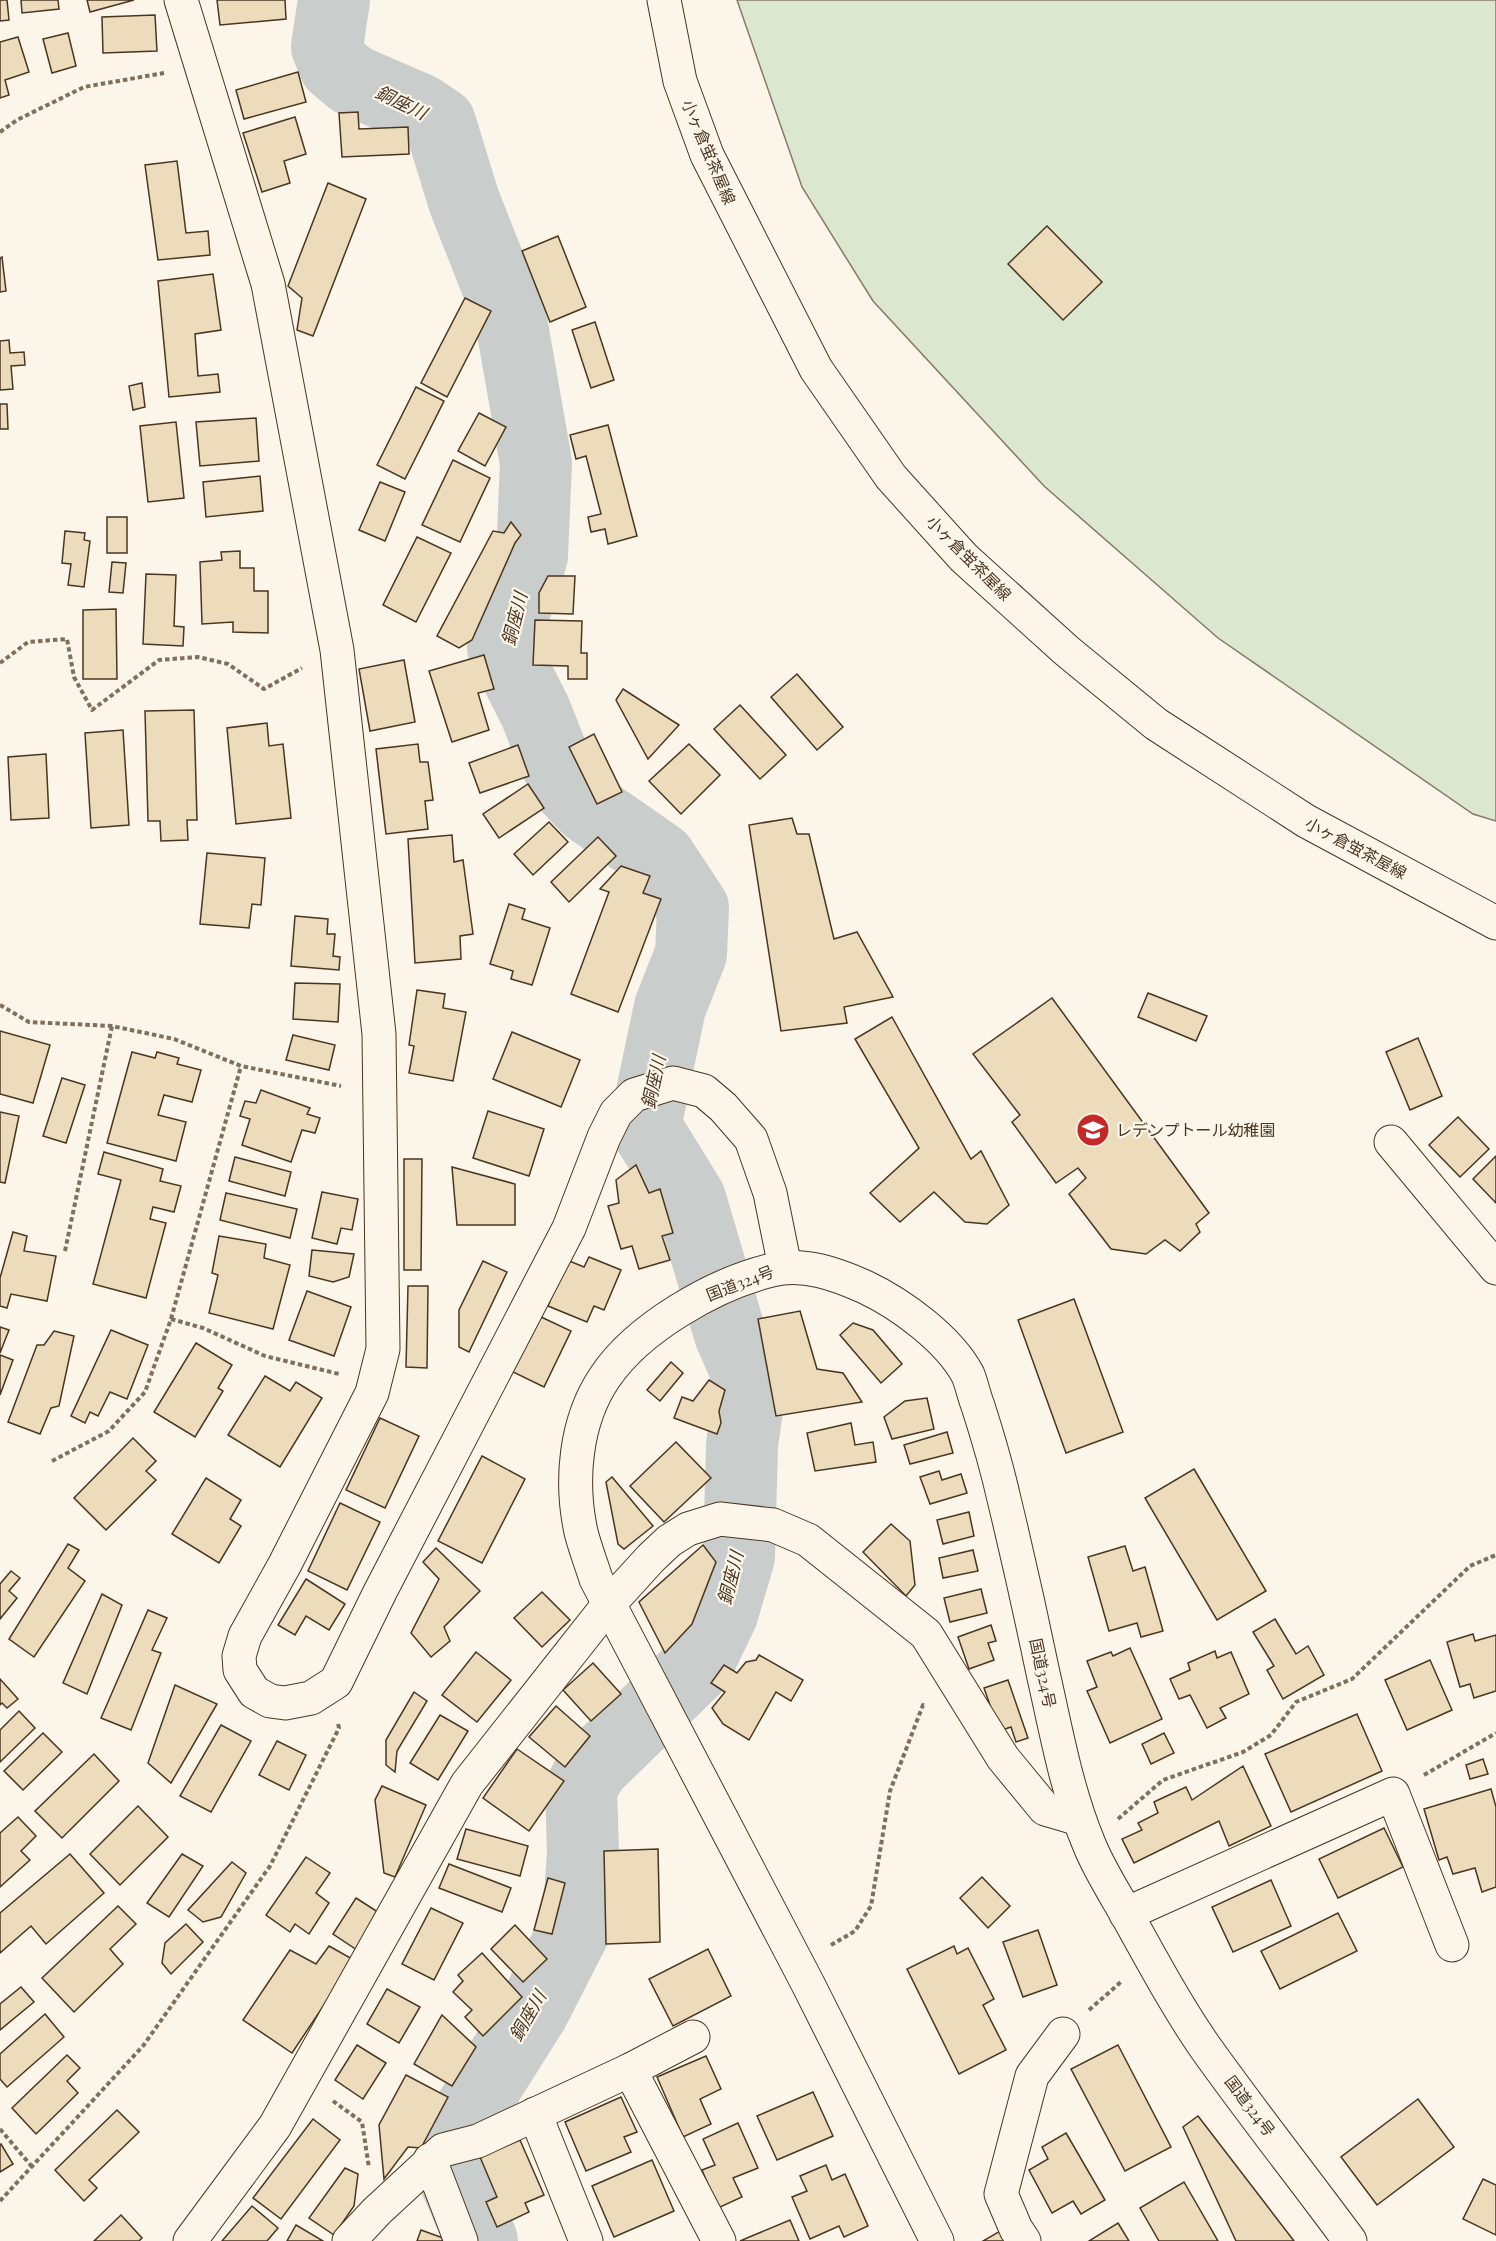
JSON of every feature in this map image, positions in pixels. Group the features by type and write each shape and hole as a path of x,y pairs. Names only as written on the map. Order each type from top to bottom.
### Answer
{"main road":[{"path":"181,0 268,284 337,650 379,1034 383,1349 372,1393 285,1564 245,1635 239,1656 240,1670 254,1692 270,1701 285,1703 310,1698 336,1682 380,1592 569,1228 604,1137 616,1113 634,1095 673,1083 704,1091 723,1107 751,1139 770,1193 785,1267"},
{"name":"小ヶ倉蛍茶屋線","path":"664,0 680,81 707,155 816,369 891,477 964,558 1067,651 1156,724 1306,821 1496,923"},
{"path":"1392,1142 1496,1268"},
{"name":"国道324号","path":"937,2241 798,1965 596,1578 582,1536 578,1515 576,1474 581,1429 589,1405 617,1360 648,1333 693,1301 756,1274 785,1267 822,1271 850,1280 883,1296 911,1314 938,1339 967,1375 994,1456 1032,1617 1064,1770 1084,1833 1149,1957 1203,2044 1350,2241"},
{"path":"190,2241 275,2126 467,1784 609,1604 651,1558 669,1541 688,1529 720,1519 773,1526 808,1540 926,1634 1003,1758 1045,1809 1084,1833"},
{"path":"1126,1914 1393,1794 1452,1945"},
{"path":"1024,2241 1016,2229 1001,2194 1032,2076 1063,2034"},
{"path":"349,2241 377,2211 437,2155 478,2141 630,2070 693,2037"},
{"path":"630,2070 718,2241"},
{"path":"535,2114 586,2241"},
{"path":"437,2155 461,2241"}],"path":[{"path":"0,132 17,120 84,87 200,66"},
{"path":"0,663 28,642 67,639 74,677 92,710 159,660 198,657 228,664 264,689 337,650"},
{"path":"0,1005 29,1022 112,1026 174,1040 241,1066 380,1094"},
{"path":"65,1251 112,1026"},
{"path":"52,1461 109,1431 145,1392 171,1319 241,1066"},
{"path":"171,1319 203,1328 265,1356 375,1383"},
{"path":"1084,1833 1163,1780 1243,1752 1271,1735 1296,1702 1352,1679 1470,1566 1496,1555"},
{"path":"798,1965 855,1931 871,1906 890,1791 923,1705 982,1725"},
{"path":"0,2201 33,2168 143,2046 270,1866 339,1728"},
{"path":"1393,1794 1496,1733"},
{"path":"1063,2034 1149,1957"},
{"path":"302,2078 362,2122 370,2176"},
{"path":"0,2129 33,2168"}],"green space":[{"path":"737,0 1496,0 1496,821 1473,814 1218,638 1044,486 873,301 802,187"}],"building":[{"path":"0,0 7,0 9,20 0,21"},
{"path":"21,0 58,0 59,9 22,13"},
{"path":"87,0 134,0 90,12"},
{"path":"217,0 285,0 286,19 220,25"},
{"path":"155,15 157,51 103,53 102,17"},
{"path":"68,33 76,66 52,73 43,39"},
{"path":"18,37 29,72 5,80 9,95 0,98 0,42"},
{"path":"298,72 306,102 244,119 236,90"},
{"path":"358,112 359,129 408,127 409,154 342,157 339,113"},
{"path":"295,117 306,154 284,161 290,183 262,192 243,133"},
{"path":"177,161 186,233 208,231 210,255 158,260 145,165"},
{"path":"328,183 366,199 313,336 297,330 302,298 288,286"},
{"path":"1047,226 1102,282 1063,320 1008,264"},
{"path":"558,236 586,307 550,322 522,251"},
{"path":"2,257 6,291 0,292 0,258"},
{"path":"213,274 221,330 195,334 198,376 218,374 220,392 169,397 158,281"},
{"path":"465,298 491,311 447,397 421,383"},
{"path":"595,322 614,380 591,388 572,330"},
{"path":"9,340 10,353 24,352 25,365 11,366 13,389 0,390 0,341"},
{"path":"142,383 145,407 133,410 129,386"},
{"path":"416,387 444,401 405,479 377,465"},
{"path":"0,404 7,404 8,429 0,429"},
{"path":"479,413 506,427 485,466 458,451"},
{"path":"256,418 259,461 200,466 196,422"},
{"path":"176,422 184,498 148,502 140,426"},
{"path":"608,425 637,536 608,544 605,529 591,532 588,517 601,514 586,456 576,459 570,435"},
{"path":"453,460 490,478 460,542 422,525"},
{"path":"260,476 263,511 206,517 203,482"},
{"path":"380,482 405,492 385,541 359,530"},
{"path":"107,517 127,517 127,553 107,553"},
{"path":"511,522 521,535 515,543 472,640 459,648 437,636 493,531 504,533"},
{"path":"65,531 85,533 84,540 90,541 84,587 68,585 71,564 62,563"},
{"path":"417,537 451,553 416,622 383,605"},
{"path":"240,551 240,568 254,568 254,591 268,591 268,633 233,632 233,622 202,624 200,562 222,560 221,552"},
{"path":"112,562 126,563 123,593 109,592"},
{"path":"146,574 176,575 174,626 184,627 183,646 143,644"},
{"path":"548,576 575,576 573,614 539,613 539,593"},
{"path":"116,609 117,679 83,679 83,610"},
{"path":"535,620 582,621 581,653 587,653 587,679 568,679 568,666 533,665"},
{"path":"484,655 494,689 478,693 489,730 452,742 429,671"},
{"path":"404,660 415,722 370,731 359,669"},
{"path":"797,674 843,727 817,750 771,697"},
{"path":"623,689 679,725 648,759 616,700"},
{"path":"740,705 786,755 760,779 714,729"},
{"path":"194,710 197,820 187,820 188,840 161,841 160,821 148,821 145,711"},
{"path":"267,723 269,746 283,744 291,818 236,824 227,728"},
{"path":"123,730 129,825 91,828 85,733"},
{"path":"594,734 622,792 597,804 569,747"},
{"path":"418,744 420,762 428,762 433,800 425,801 428,829 386,834 376,749"},
{"path":"689,744 720,775 681,814 649,781"},
{"path":"518,745 529,776 480,793 469,763"},
{"path":"46,754 49,818 11,820 8,757"},
{"path":"528,784 544,808 499,838 483,814"},
{"path":"792,818 797,834 809,834 834,939 857,932 893,997 844,1007 847,1023 781,1031 749,825"},
{"path":"549,822 568,842 533,875 514,854"},
{"path":"452,835 454,862 463,860 473,934 460,936 461,959 415,963 408,839"},
{"path":"598,837 616,856 569,902 551,882"},
{"path":"207,853 265,858 261,905 252,904 249,928 200,924"},
{"path":"621,866 650,876 643,893 661,899 618,1012 571,994 609,892 600,889"},
{"path":"509,904 525,909 522,919 550,928 532,985 511,979 513,971 490,964"},
{"path":"295,916 328,919 327,934 335,934 333,956 340,957 339,970 291,966"},
{"path":"295,983 340,984 338,1022 293,1019"},
{"path":"417,990 445,994 443,1008 466,1012 453,1081 409,1073 414,1046 409,1045"},
{"path":"1148,993 1207,1016 1196,1041 1138,1017"},
{"path":"1052,998 1209,1213 1196,1224 1200,1232 1180,1251 1165,1240 1146,1254 1111,1249 1069,1194 1086,1178 1078,1168 1056,1183 1012,1122 1020,1115 973,1054"},
{"path":"892,1017 971,1159 981,1151 1009,1205 987,1224 965,1222 934,1192 900,1222 870,1193 919,1148 855,1039"},
{"path":"0,1031 50,1045 33,1103 0,1094"},
{"path":"512,1032 580,1060 561,1107 493,1079"},
{"path":"293,1035 335,1045 329,1070 286,1060"},
{"path":"1418,1038 1442,1096 1410,1110 1386,1052"},
{"path":"132,1052 155,1058 157,1052 179,1058 177,1064 201,1070 192,1102 164,1095 158,1115 186,1122 176,1161 107,1143"},
{"path":"62,1078 85,1085 66,1143 43,1136"},
{"path":"261,1090 310,1108 307,1114 320,1118 315,1133 302,1130 291,1162 242,1145 250,1119 240,1116 245,1101 256,1103"},
{"path":"488,1111 544,1129 529,1176 473,1158"},
{"path":"0,1112 19,1116 5,1183 0,1182"},
{"path":"1458,1117 1489,1149 1460,1177 1429,1145"},
{"path":"104,1152 163,1169 160,1181 181,1186 174,1212 153,1207 150,1219 166,1223 146,1298 93,1284 121,1180 98,1174"},
{"path":"1496,1156 1496,1203 1473,1179"},
{"path":"235,1157 291,1172 285,1196 229,1181"},
{"path":"404,1159 422,1159 421,1270 404,1270"},
{"path":"636,1165 649,1193 660,1189 673,1233 662,1236 670,1260 639,1269 632,1246 621,1249 608,1206 619,1203 616,1180"},
{"path":"452,1167 515,1184 515,1225 457,1225"},
{"path":"322,1192 358,1199 352,1230 341,1228 337,1244 312,1238"},
{"path":"226,1193 297,1209 290,1238 220,1220"},
{"path":"13,1232 27,1236 24,1251 56,1256 47,1301 11,1294 7,1308 0,1306 0,1278"},
{"path":"219,1236 266,1244 264,1258 290,1265 273,1329 209,1313 218,1275 212,1273"},
{"path":"312,1250 354,1254 349,1277 333,1282 309,1276"},
{"path":"589,1257 621,1270 604,1310 594,1306 587,1322 548,1306 567,1260 584,1267"},
{"path":"483,1261 507,1272 469,1352 459,1347 459,1310"},
{"path":"408,1286 428,1286 427,1368 406,1367"},
{"path":"307,1291 351,1307 334,1356 289,1340"},
{"path":"1074,1299 1123,1432 1066,1453 1018,1320"},
{"path":"800,1311 817,1369 843,1373 862,1402 776,1416 758,1319"},
{"path":"539,1316 571,1331 544,1387 511,1371"},
{"path":"853,1323 873,1330 902,1364 881,1383 840,1335"},
{"path":"0,1327 9,1330 0,1353"},
{"path":"111,1330 148,1345 127,1399 110,1392 98,1416 90,1412 85,1423 71,1416"},
{"path":"54,1331 74,1336 59,1406 51,1408 40,1434 8,1422 37,1345 44,1345"},
{"path":"196,1343 232,1365 218,1388 223,1391 195,1437 154,1412"},
{"path":"0,1355 13,1360 0,1395"},
{"path":"671,1362 683,1373 660,1401 647,1390"},
{"path":"265,1376 290,1391 296,1382 322,1398 280,1467 228,1435"},
{"path":"709,1380 725,1390 719,1411 721,1423 717,1434 674,1418 682,1397 693,1401"},
{"path":"927,1398 934,1429 892,1439 884,1417 905,1401"},
{"path":"380,1418 419,1436 385,1508 346,1490"},
{"path":"851,1423 855,1445 873,1442 876,1462 815,1471 807,1433"},
{"path":"947,1432 953,1453 910,1464 904,1445"},
{"path":"133,1438 156,1461 146,1471 156,1480 106,1530 74,1498"},
{"path":"676,1442 711,1478 664,1522 630,1486"},
{"path":"482,1456 525,1479 482,1563 438,1541"},
{"path":"1194,1469 1266,1591 1217,1620 1145,1498"},
{"path":"939,1471 942,1480 961,1474 967,1493 930,1504 920,1477"},
{"path":"612,1477 653,1526 624,1549 618,1544 606,1482"},
{"path":"206,1478 241,1500 230,1519 241,1526 219,1563 172,1534"},
{"path":"340,1503 380,1522 347,1590 308,1571"},
{"path":"969,1512 974,1536 943,1544 937,1520"},
{"path":"891,1524 910,1541 915,1585 906,1596 863,1552"},
{"path":"68,1544 79,1550 68,1568 85,1581 34,1657 9,1639"},
{"path":"703,1545 716,1562 692,1624 665,1653 639,1602"},
{"path":"1125,1546 1133,1571 1145,1567 1163,1631 1141,1637 1137,1623 1109,1631 1088,1557"},
{"path":"436,1548 480,1591 444,1627 450,1641 431,1657 411,1633 439,1579 423,1562"},
{"path":"973,1550 978,1571 943,1578 939,1558"},
{"path":"11,1571 20,1578 9,1591 17,1598 0,1619 0,1584"},
{"path":"306,1579 345,1604 329,1630 306,1616 295,1635 278,1625"},
{"path":"981,1589 987,1613 950,1622 944,1598"},
{"path":"542,1592 570,1620 542,1647 514,1618"},
{"path":"102,1594 122,1605 87,1694 63,1683"},
{"path":"148,1610 167,1618 152,1650 161,1653 131,1730 101,1718"},
{"path":"1275,1619 1296,1654 1308,1646 1324,1675 1283,1699 1267,1670 1274,1666 1253,1632"},
{"path":"991,1625 996,1641 988,1643 994,1660 969,1669 958,1637"},
{"path":"1473,1634 1475,1641 1496,1635 1496,1691 1474,1698 1470,1684 1460,1687 1447,1642"},
{"path":"1130,1648 1162,1719 1110,1743 1087,1691 1097,1687 1087,1661 1111,1652 1113,1656"},
{"path":"1215,1651 1217,1658 1231,1652 1249,1694 1220,1708 1226,1718 1207,1728 1190,1695 1179,1699 1170,1679 1190,1670 1188,1663"},
{"path":"476,1652 511,1680 477,1722 442,1695"},
{"path":"759,1655 803,1680 791,1701 776,1692 749,1740 723,1724 712,1708 725,1692 711,1683 724,1665 737,1673 746,1662 756,1660"},
{"path":"1430,1660 1452,1710 1407,1730 1385,1680"},
{"path":"593,1663 621,1694 591,1721 563,1690"},
{"path":"0,1679 18,1699 7,1708 2,1703 0,1705"},
{"path":"1008,1680 1028,1738 1016,1742 1011,1727 999,1731 984,1688"},
{"path":"175,1685 217,1704 171,1783 148,1763"},
{"path":"414,1692 427,1701 397,1751 395,1772 386,1765 386,1740"},
{"path":"556,1706 590,1736 565,1767 529,1737"},
{"path":"19,1711 35,1728 0,1762 0,1730"},
{"path":"1357,1714 1382,1771 1291,1812 1265,1754"},
{"path":"440,1715 468,1731 438,1780 410,1763"},
{"path":"221,1725 251,1741 211,1812 180,1796"},
{"path":"43,1733 62,1752 23,1790 4,1771"},
{"path":"1164,1733 1174,1753 1151,1764 1142,1744"},
{"path":"277,1741 306,1755 289,1790 259,1775"},
{"path":"517,1749 564,1781 529,1831 483,1798"},
{"path":"94,1754 119,1781 62,1838 35,1811"},
{"path":"1483,1759 1488,1774 1470,1779 1466,1765"},
{"path":"1243,1766 1271,1826 1229,1846 1219,1821 1134,1863 1122,1839 1142,1830 1138,1823 1158,1813 1154,1802 1186,1787 1192,1800"},
{"path":"382,1786 426,1805 395,1877 384,1873 375,1800"},
{"path":"1491,1789 1496,1807 1496,1887 1482,1892 1475,1868 1453,1874 1447,1857 1439,1860 1424,1809"},
{"path":"138,1806 168,1837 120,1885 90,1854"},
{"path":"18,1817 36,1836 21,1851 30,1860 0,1887 0,1833"},
{"path":"1384,1828 1403,1867 1338,1898 1319,1859"},
{"path":"466,1829 528,1846 520,1876 457,1859"},
{"path":"658,1849 660,1942 606,1944 604,1851"},
{"path":"70,1854 104,1893 46,1944 31,1926 0,1953 0,1913"},
{"path":"182,1854 203,1866 169,1917 147,1903"},
{"path":"306,1857 330,1873 316,1893 329,1903 309,1934 295,1924 290,1932 266,1915"},
{"path":"232,1862 246,1873 221,1917 203,1922 188,1910"},
{"path":"449,1864 511,1888 502,1912 439,1888"},
{"path":"982,1877 1010,1906 988,1928 960,1898"},
{"path":"548,1878 565,1883 552,1934 534,1930"},
{"path":"1271,1880 1291,1926 1233,1952 1212,1907"},
{"path":"356,1898 381,1914 357,1950 333,1934"},
{"path":"118,1906 136,1924 110,1949 123,1964 74,2012 42,1978"},
{"path":"431,1908 463,1923 434,1980 402,1964"},
{"path":"1338,1913 1357,1951 1280,1989 1261,1951"},
{"path":"186,1924 203,1942 171,1974 162,1963 165,1943"},
{"path":"515,1925 547,1959 523,1982 491,1949"},
{"path":"1038,1930 1057,1985 1023,1997 1003,1942"},
{"path":"329,1946 354,1960 292,2053 243,2020 290,1950 316,1964"},
{"path":"954,1946 957,1954 968,1948 994,1999 983,2005 1006,2050 959,2074 907,1969"},
{"path":"708,1949 731,1996 673,2026 649,1979"},
{"path":"482,1953 522,1997 483,2036 465,2017 472,2010 453,1992 463,1981 458,1975"},
{"path":"21,1987 34,2002 0,2030 0,2004"},
{"path":"387,1989 420,2007 399,2043 367,2024"},
{"path":"45,2014 64,2037 7,2087 0,2079 0,2054"},
{"path":"442,2015 476,2047 452,2086 414,2064"},
{"path":"357,2045 386,2063 363,2099 335,2080"},
{"path":"1118,2045 1171,2147 1125,2171 1071,2069"},
{"path":"67,2055 80,2068 67,2081 78,2093 36,2134 12,2108"},
{"path":"706,2056 721,2089 700,2099 711,2124 683,2137 657,2077"},
{"path":"406,2075 448,2097 421,2148 408,2147 384,2179 379,2125"},
{"path":"813,2092 833,2136 777,2160 757,2116"},
{"path":"621,2097 637,2132 624,2137 631,2152 586,2171 565,2122"},
{"path":"1418,2099 1454,2147 1377,2205 1341,2157"},
{"path":"117,2110 139,2132 89,2180 97,2188 84,2201 55,2170"},
{"path":"1198,2116 1294,2241 1236,2241 1183,2127"},
{"path":"313,2119 340,2140 281,2219 253,2198"},
{"path":"738,2123 758,2168 733,2178 742,2197 718,2208 702,2170 715,2165 703,2139"},
{"path":"1066,2133 1105,2200 1081,2214 1073,2201 1052,2213 1029,2170 1048,2159 1042,2147"},
{"path":"520,2140 544,2195 525,2203 529,2212 497,2227 486,2202 497,2197 480,2157"},
{"path":"0,2145 13,2164 0,2172"},
{"path":"652,2160 674,2211 614,2237 592,2186"},
{"path":"826,2165 832,2180 845,2174 868,2226 844,2237 839,2226 810,2239 792,2197 807,2191 800,2176"},
{"path":"345,2168 358,2174 354,2206 334,2235 309,2218"},
{"path":"1483,2179 1496,2185 1496,2235 1463,2219"},
{"path":"1184,2182 1218,2241 1159,2241 1140,2208"},
{"path":"252,2206 278,2228 267,2241 222,2241"},
{"path":"121,2215 142,2238 139,2241 94,2241"},
{"path":"790,2220 799,2241 740,2241"},
{"path":"1118,2223 1129,2241 1089,2241"},
{"path":"296,2225 323,2241 287,2241"},
{"path":"421,2230 443,2238 442,2241 417,2241"},
{"path":"1002,2230 1008,2241 983,2241"}],"waterway":[{"name":"銅座川","path":"334,0 327,47 335,66 352,80 419,109 440,123 464,201 511,320 536,463 532,556 503,648 535,711 568,787 588,808 660,858 693,908 691,954 670,1007 645,1126 690,1199 730,1334 751,1382 742,1445 739,1557 722,1614 697,1666 593,1767 581,1788 583,1852 578,1923 533,2011 470,2111 450,2168 482,2241"}],"place":[{"name":"レデンプトール幼稚園","path":"1093,1130"}]}
